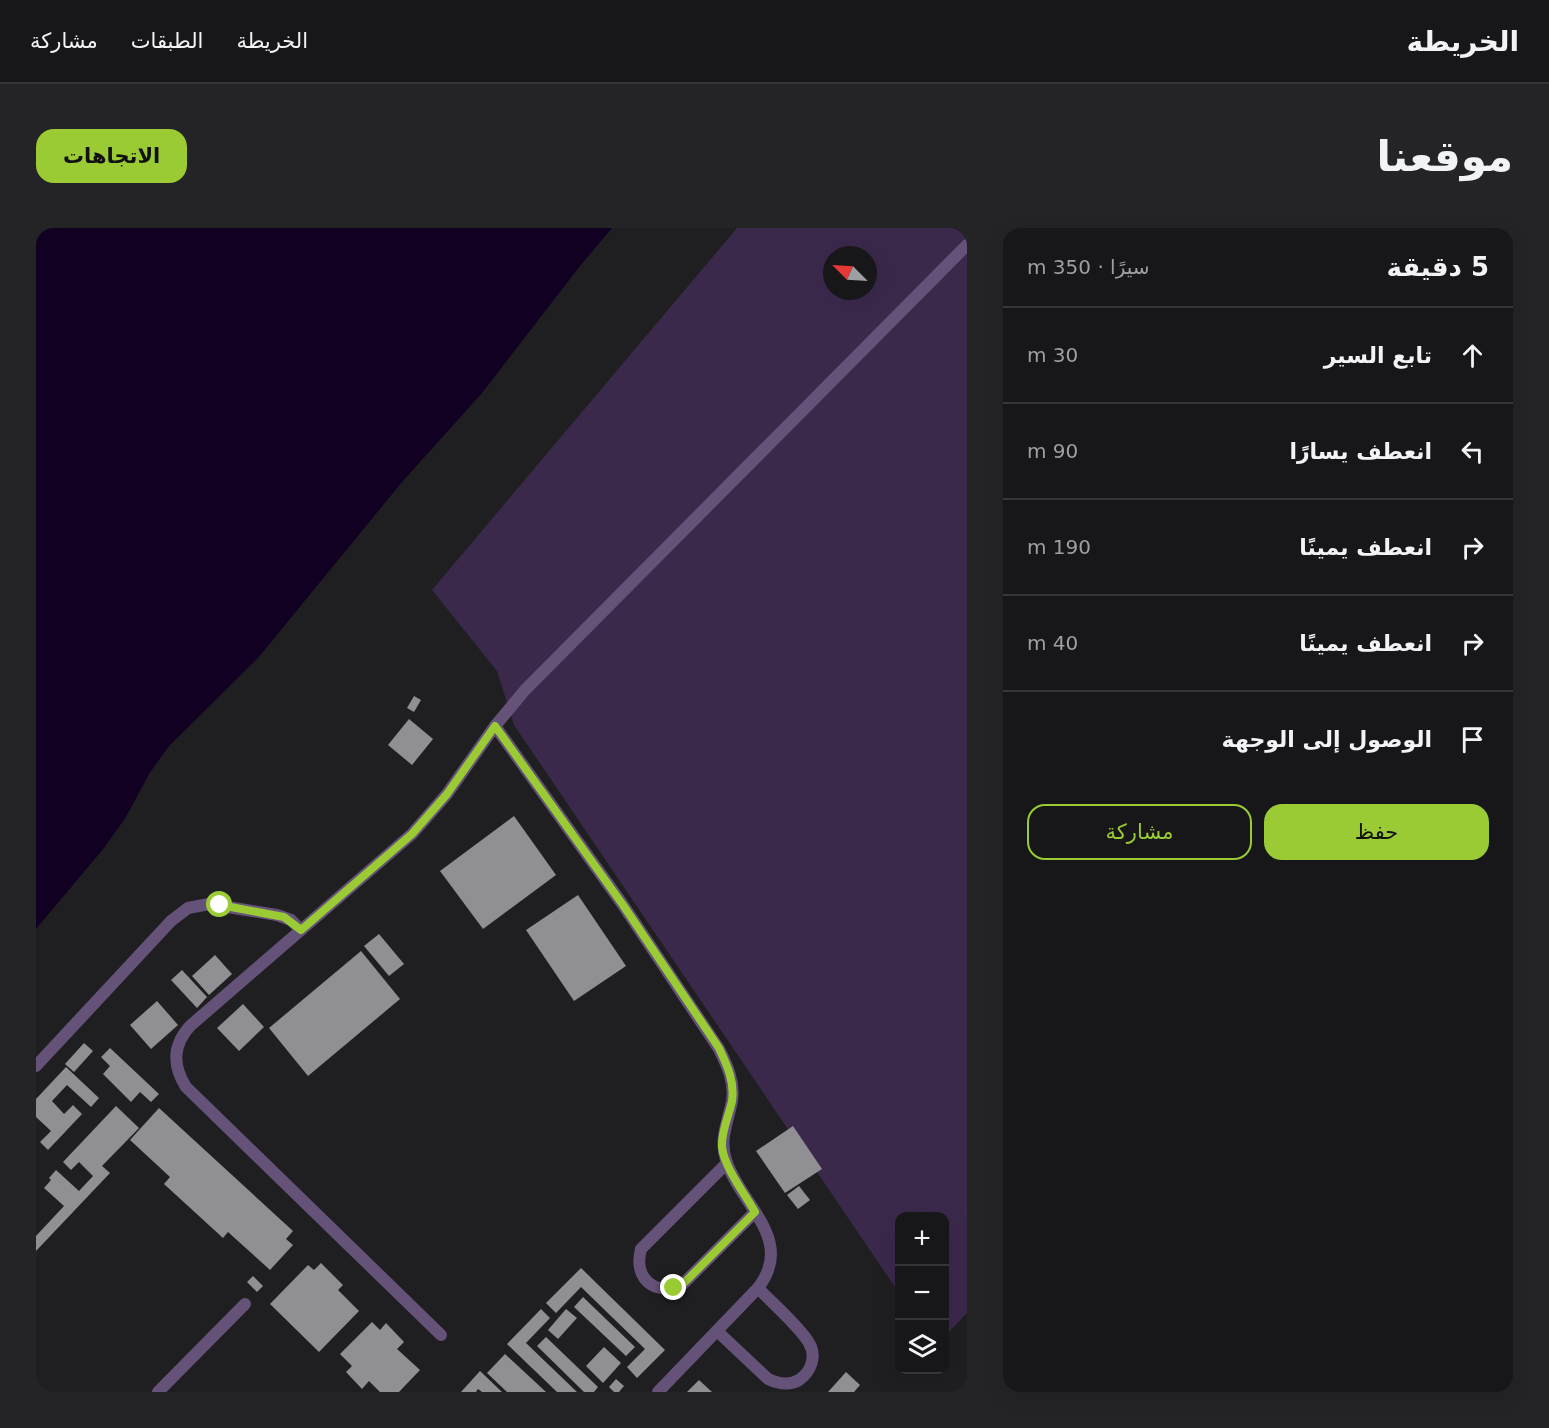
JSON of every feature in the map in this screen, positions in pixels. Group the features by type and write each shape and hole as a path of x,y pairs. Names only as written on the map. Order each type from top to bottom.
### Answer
{"lane":[{"path":"441,1335 186,1087 176,1067 177,1044 190,1026 412,834 447,794 495,726 525,690 967,245"},
{"path":"495,726 623,905 719,1048 730,1071 732,1099 722,1147 727,1163 767,1234 772,1248 772,1262 767,1276 758,1288 658,1392"},
{"path":"36,1066 171,921 188,908 209,904 277,915 291,920 301,930"},
{"path":"727,1163 641,1249 638,1259 645,1279 653,1286 663,1289 683,1284 755,1212"},
{"path":"717,1331 768,1379 776,1383 793,1383 807,1373 813,1358 809,1341 758,1288"},
{"path":"158,1392 245,1304"}],"shaded area":[{"path":"36,228 612,228 482,393 402,482 258,658 169,746 149,774 126,817 104,848 36,929"},
{"path":"737,228 967,228 967,1313 949,1332 949,1212 895,1212 895,1287 514,725 497,671 432,590"}],"building":[{"path":"414,696 421,700 414,712 407,708"},
{"path":"409,719 433,739 412,765 388,745"},
{"path":"514,816 556,875 483,929 440,871"},
{"path":"578,895 626,966 574,1001 526,930"},
{"path":"379,934 404,964 389,976 364,946"},
{"path":"361,951 400,999 308,1076 269,1028"},
{"path":"215,955 232,974 209,995 192,976"},
{"path":"182,970 207,997 197,1008 171,980"},
{"path":"157,1001 178,1025 151,1049 130,1025"},
{"path":"243,1004 264,1027 239,1051 217,1028"},
{"path":"84,1043 93,1051 74,1072 65,1064"},
{"path":"110,1048 159,1094 151,1102 140,1092 131,1102 103,1074 110,1066 101,1057"},
{"path":"66,1067 99,1098 91,1107 67,1085 52,1101 64,1114 73,1105 82,1114 48,1150 40,1142 51,1131 36,1117 36,1099"},
{"path":"116,1106 139,1128 102,1166 110,1173 36,1251 36,1236 64,1206 44,1188 51,1180 49,1178 56,1170 79,1191 93,1176 79,1162 71,1170 63,1162"},
{"path":"159,1108 293,1231 286,1239 293,1245 270,1270 228,1232 223,1238 164,1184 170,1177 130,1140"},
{"path":"793,1126 822,1169 785,1193 756,1151"},
{"path":"799,1186 810,1200 798,1209 787,1195"},
{"path":"321,1263 343,1285 338,1290 359,1311 319,1352 270,1304 308,1265 314,1270"},
{"path":"581,1268 665,1350 637,1378 627,1367 645,1349 581,1287 556,1313 546,1303"},
{"path":"253,1276 263,1286 257,1292 247,1282"},
{"path":"583,1297 635,1347 626,1356 574,1307"},
{"path":"541,1309 550,1318 526,1343 577,1392 557,1392 507,1344"},
{"path":"566,1309 577,1318 558,1339 548,1330"},
{"path":"372,1322 380,1330 386,1323 404,1342 397,1349 420,1370 399,1392 380,1392 369,1381 362,1389 346,1372 352,1366 340,1354"},
{"path":"546,1337 598,1387 594,1392 584,1392 537,1346"},
{"path":"604,1347 621,1363 603,1383 586,1366"},
{"path":"505,1354 546,1392 507,1392 487,1373"},
{"path":"480,1371 502,1392 482,1392 478,1389 476,1392 461,1392"},
{"path":"846,1372 860,1385 854,1392 828,1392"},
{"path":"616,1379 624,1386 619,1392 614,1392 609,1387"},
{"path":"699,1380 712,1392 687,1392"}],"route":[{"path":"220,905 284,917 291,920 301,930 412,834 447,794 495,726 623,905 719,1048 730,1071 732,1099 723,1131 722,1147 727,1163 755,1212 683,1284 674,1288"}]}
